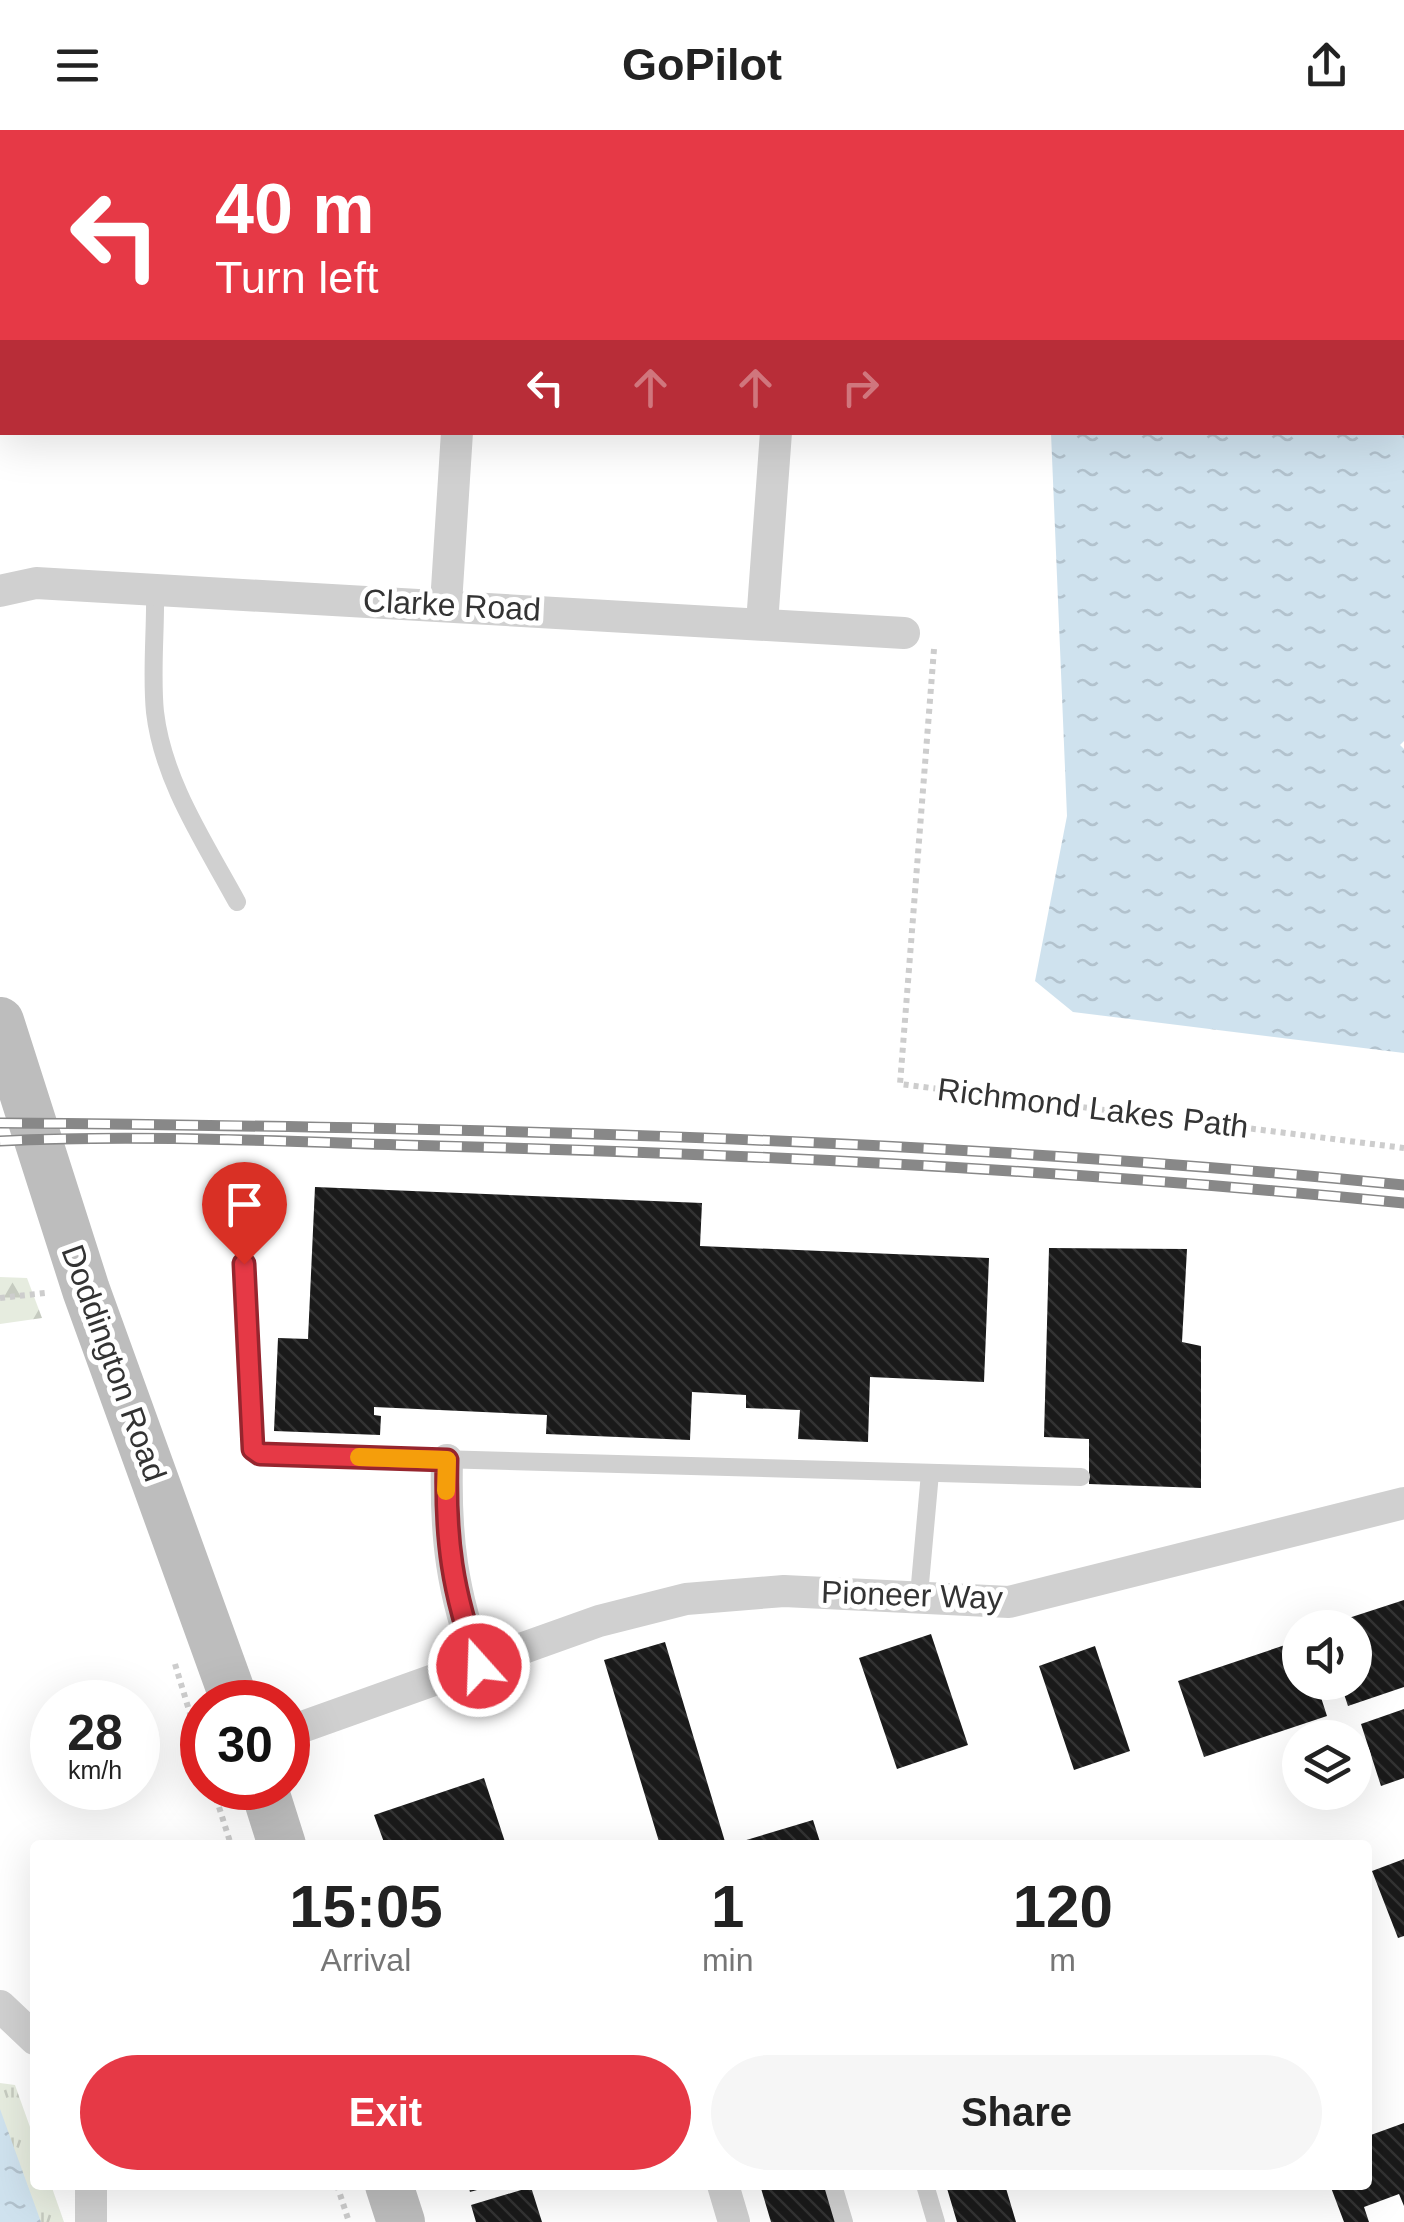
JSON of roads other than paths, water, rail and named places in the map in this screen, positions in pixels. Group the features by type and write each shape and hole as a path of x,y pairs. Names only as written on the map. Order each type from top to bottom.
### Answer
{"main road":[{"name":"Doddington Road","path":"0,1021 86,1290 227,1680"},
{"path":"271,1810 280,1840"},
{"path":"392,2190 402,2222"}],"street":[{"path":"446,604 457,435"},
{"path":"762,623 776,435"},
{"name":"Clarke Road","path":"0,591 36,584 446,604 904,633"},
{"path":"447,1460 448,1555 456,1604 479,1666"},
{"name":"Pioneer Way","path":"310,1724 599,1621 686,1599 784,1591 1010,1602 1404,1502"},
{"path":"0,2006 30,2034"},
{"path":"90,2190 91,2222"},
{"path":"724,2190 734,2222"}],"lane":[{"path":"155,590 155,711 163,752 176,786 236,902"},
{"path":"244,1264 253,1449 260,1454 1081,1478"},
{"path":"919,1595 930,1473"},
{"path":"834,2190 844,2222"},
{"path":"926,2190 936,2222"}],"water":[{"path":"1051,435 1404,435 1404,741 1400,745 1404,749 1404,1053 1073,1012 1035,981 1067,816"},
{"path":"0,2109 41,2222 0,2222"}],"railway":[{"path":"0,1123 703,1138 1054,1156 1404,1185"},
{"path":"0,1141 219,1139 801,1159 1042,1173 1404,1203"}]}
